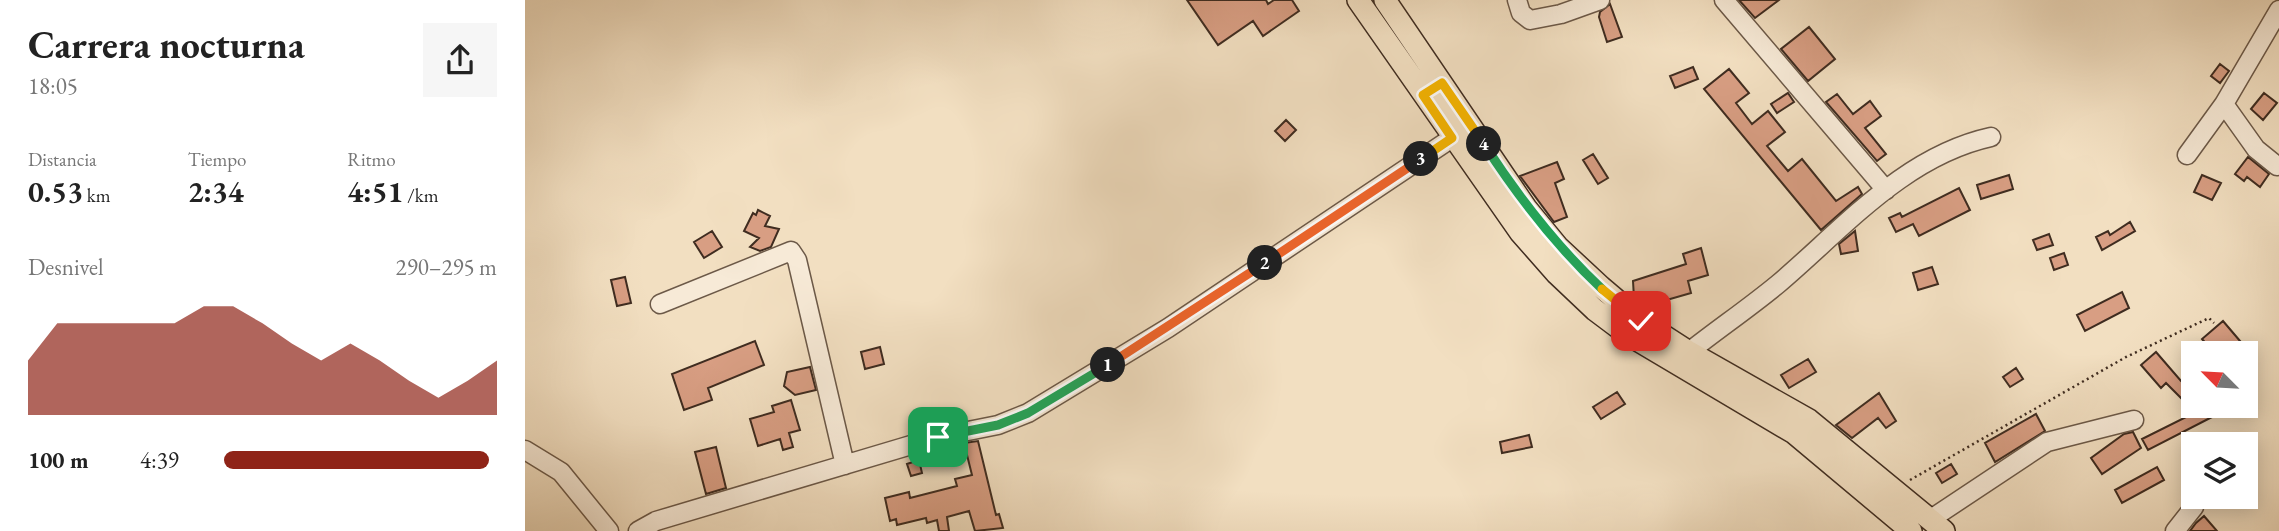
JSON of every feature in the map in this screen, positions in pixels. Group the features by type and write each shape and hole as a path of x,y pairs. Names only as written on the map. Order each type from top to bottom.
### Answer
{"main road":[{"path":"1358,0 1520,232 1595,310 1671,362 1794,433 1911,531"},
{"path":"1385,0 1526,208 1558,247 1641,321 1689,352 1809,420 1937,525"},
{"path":"1423,95 1442,83"}],"street":[{"path":"1517,0 1521,13 1530,20 1561,14 1600,0"},
{"path":"1724,0 1886,190"},
{"path":"2187,155 2224,104 2279,10"},
{"path":"2224,104 2256,149 2277,166"},
{"path":"1689,352 1777,284 1886,190 1912,171 1948,152 1991,137"},
{"path":"638,531 656,521 938,437 998,425 1028,413 1168,328 1452,138"},
{"path":"660,303 791,251 797,260 845,465"},
{"path":"1937,525 2047,442 2134,420"},
{"path":"525,450 561,472 610,531"},
{"path":"2175,531 2192,509"}],"path":[{"path":"1895,489 2126,357 2209,318 2214,323"}],"building":[{"path":"1187,0 1266,0 1268,4 1274,0 1292,0 1299,11 1263,36 1253,21 1218,45"},
{"path":"1739,0 1779,0 1755,18"},
{"path":"1610,4 1622,37 1607,42 1599,17 1600,12"},
{"path":"1809,27 1835,59 1808,81 1781,49"},
{"path":"2220,64 2229,71 2220,83 2211,76"},
{"path":"1693,67 1698,79 1675,88 1670,76"},
{"path":"1729,69 1749,93 1736,103 1752,124 1768,111 1785,132 1767,146 1788,171 1802,159 1836,201 1858,187 1862,194 1821,230 1704,89"},
{"path":"1788,93 1794,102 1777,113 1771,104"},
{"path":"2264,93 2277,103 2263,120 2251,109"},
{"path":"1837,94 1853,114 1870,101 1881,116 1865,128 1886,154 1877,161 1826,102"},
{"path":"1286,120 1296,130 1285,141 1275,131"},
{"path":"1593,154 1608,178 1598,184 1583,160"},
{"path":"2248,157 2269,174 2260,187 2247,177 2244,181 2235,174"},
{"path":"1557,162 1564,179 1555,183 1567,217 1554,222 1520,176"},
{"path":"2009,175 2013,189 1981,199 1977,185"},
{"path":"2202,175 2221,183 2212,200 2194,192"},
{"path":"1959,188 1970,210 1919,236 1913,224 1896,232 1889,218 1900,213 1902,217"},
{"path":"758,210 770,216 765,226 779,229 771,247 760,251 750,247 759,238 744,231 753,213 756,215"},
{"path":"2130,222 2135,231 2102,250 2096,237 2108,231 2110,235"},
{"path":"712,231 722,247 704,258 694,242"},
{"path":"1855,231 1858,251 1841,254 1839,244"},
{"path":"2049,234 2053,245 2037,250 2033,240"},
{"path":"1701,248 1708,275 1688,281 1691,293 1646,306 1634,298 1633,281 1686,264 1683,254"},
{"path":"2064,253 2068,265 2054,270 2050,258"},
{"path":"1932,267 1938,284 1918,290 1913,273"},
{"path":"625,277 631,303 617,306 611,280"},
{"path":"2122,292 2129,308 2085,331 2077,315"},
{"path":"2223,321 2240,341 2204,341 2202,339"},
{"path":"755,341 764,365 708,388 712,400 684,410 672,374"},
{"path":"880,347 884,364 865,369 861,352"},
{"path":"2156,352 2181,381 2181,398 2166,383 2161,388 2141,365"},
{"path":"1808,359 1816,372 1789,388 1781,375"},
{"path":"810,367 816,390 795,395 784,386 787,372"},
{"path":"2016,368 2023,379 2010,387 2003,377"},
{"path":"1617,392 1625,404 1601,419 1593,407"},
{"path":"1879,393 1896,421 1886,428 1878,418 1852,438 1836,425"},
{"path":"791,400 800,430 789,433 793,447 783,450 780,439 758,446 750,419 774,412 772,406"},
{"path":"2036,414 2045,431 1995,462 1985,443"},
{"path":"2184,418 2210,418 2148,450 2142,439"},
{"path":"2133,432 2141,448 2102,474 2091,458 2124,434"},
{"path":"1529,435 1532,447 1502,453 1500,442"},
{"path":"978,441 996,515 999,514 1003,528 975,531 969,511 947,517 949,531 939,531 937,520 927,523 926,518 897,525 896,519 890,521 885,498 909,492 910,498 957,486 955,479 972,475 964,443"},
{"path":"716,447 726,488 706,494 695,452"},
{"path":"919,460 922,473 911,476 907,464"},
{"path":"1951,464 1957,474 1942,483 1936,473"},
{"path":"2157,467 2164,480 2122,503 2115,490"},
{"path":"2204,516 2217,531 2190,531 2196,523"}],"route":[{"path":"938,437 998,425 1028,413 1168,328 1452,138 1423,95 1442,83 1526,208 1558,247 1641,321"}]}
